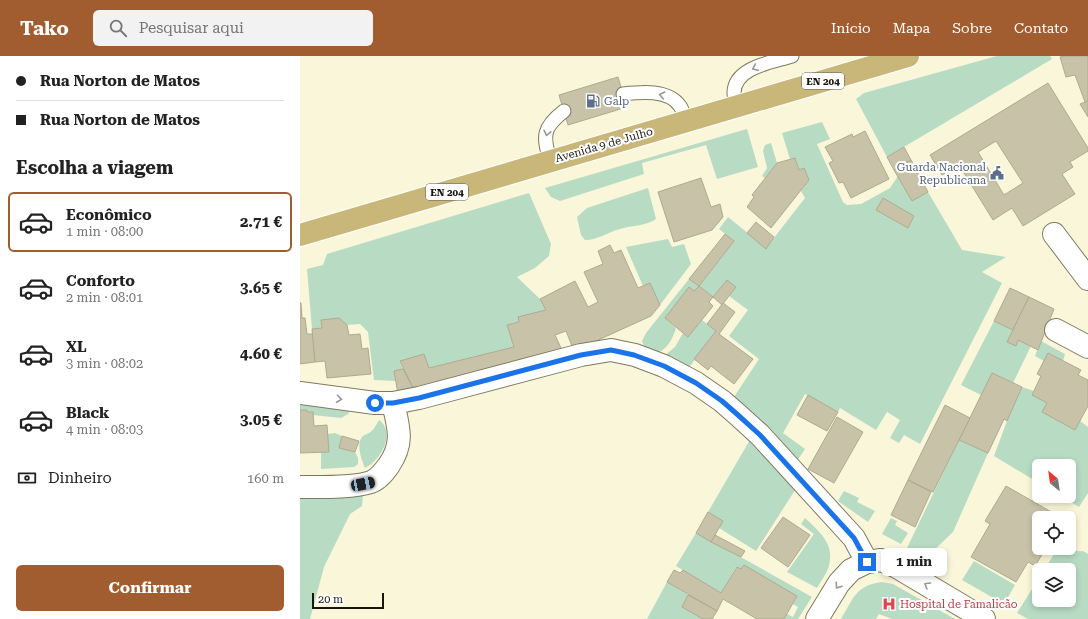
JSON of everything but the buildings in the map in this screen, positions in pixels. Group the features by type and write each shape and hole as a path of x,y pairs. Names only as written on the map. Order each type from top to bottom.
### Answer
{"main road":[{"name":"Avenida 9 de Julho","path":"300,235 908,56"}],"street":[{"path":"1054,234 1088,279"},
{"path":"1056,330 1088,347"},
{"path":"300,393 375,403 393,403 419,398 581,355 611,350 628,353 664,366 696,383 722,401 760,435 854,538 867,562"},
{"path":"300,488 354,485 371,482 382,475 398,450 399,430 393,403"},
{"path":"817,619 839,583 851,570 867,562 881,560 897,567 984,619"}],"lane":[{"path":"737,106 734,93 737,82 744,75 753,67 792,56"},
{"path":"623,94 651,93 667,96 675,100 681,107 685,121"},
{"path":"550,161 545,145 546,133 552,121 564,111"}],"green space":[{"path":"997,56 1050,56 1052,59 887,157 856,99 864,93"},
{"path":"822,122 830,139 817,144 843,202 847,205 861,204 890,188 898,176 912,201 928,192 962,250 1006,257 982,272 1002,283 920,444 904,435 899,443 890,438 900,420 887,412 876,430 840,408 838,412 805,394 783,433 805,449 797,461 732,400 759,359 729,336 748,310 729,296 736,287 727,280 713,297 699,286 734,241 719,229 728,217 766,248 805,198 801,191 809,180 804,169 799,170 795,158 790,159 782,133","holes":["883,198 914,216 908,228 876,210"]},
{"path":"747,129 758,167 717,179 706,145 642,163 644,174 560,201 551,197 545,188"},
{"path":"771,143 777,163 765,178 762,176 767,168 763,151 765,145"},
{"path":"648,188 656,219 644,224 616,230 590,240 585,240 581,235 577,217 587,208"},
{"path":"529,193 551,244 549,256 535,268 517,277 540,299 546,310 519,322 507,325 514,347 429,368 424,354 400,362 403,369 394,371 396,381 374,380 368,332 360,324 347,325 339,318 321,320 322,328 312,329 307,269 323,265 327,254"},
{"path":"668,239 672,247 684,244 691,264 660,305 643,286 626,247"},
{"path":"689,279 699,286 694,291 689,288 665,318 676,328 668,345 656,354 651,355 642,341 646,333"},
{"path":"702,320 716,331 691,365 687,368 662,358 675,347 683,333 688,337"},
{"path":"994,321 1013,330 1007,342 1016,346 1018,340 1031,346 1013,383 992,373 981,395 961,385"},
{"path":"1041,341 1065,354 1063,361 1049,353 1044,361 1035,356"},
{"path":"1022,387 1034,391 1032,395 1047,403 1042,412 1075,430 1080,421 1088,427 1088,493 1079,507 1072,503 1076,503 1076,459 1032,459 1032,479 994,456"},
{"path":"300,403 350,410 348,414 341,418 313,415 313,412 300,410"},
{"path":"379,420 387,432 384,446 376,459 365,468 359,448 361,439 375,427"},
{"path":"335,433 342,436 339,448 355,452 358,458 358,464 354,467 321,469 321,452 328,434"},
{"path":"751,438 797,487 756,551 719,528 723,521 708,512"},
{"path":"959,440 988,453 953,532 931,553 930,560 907,548"},
{"path":"844,491 859,498 857,502 875,511 868,522 838,501"},
{"path":"363,495 362,506 350,514 324,567 310,619 300,619 300,499"},
{"path":"805,518 826,540 830,553 828,569 817,588 787,572 814,534 801,524"},
{"path":"891,518 897,521 895,525 908,533 901,544 882,534"},
{"path":"696,533 812,597 798,619 784,619 787,614 793,617 798,607 793,604 797,596 744,566 741,569 736,567 721,593 676,566"},
{"path":"1076,550 1083,551 1088,554 1088,619 1028,619 1017,613 1032,589 1032,607 1076,607 1076,563 1048,563 1054,555 1076,555"},
{"path":"974,561 1015,585 1004,604 962,580"},
{"path":"667,582 688,595 682,607 703,619 647,619"},
{"name":"Hospital de Famalicão","path":"882,582 893,584 955,619 892,619 879,614 876,619 841,619 856,594 866,586"}],"place":[{"name":"Galp","path":"593,101"},
{"name":"Guarda Nacional Republicana","path":"997,173"},
{"name":"Hospital de Famalicão","path":"889,604"}],"route":[{"path":"375,403 393,403 419,398 581,355 611,350 634,355 664,366 696,383 722,401 738,415 760,435 854,538 867,562"}]}
